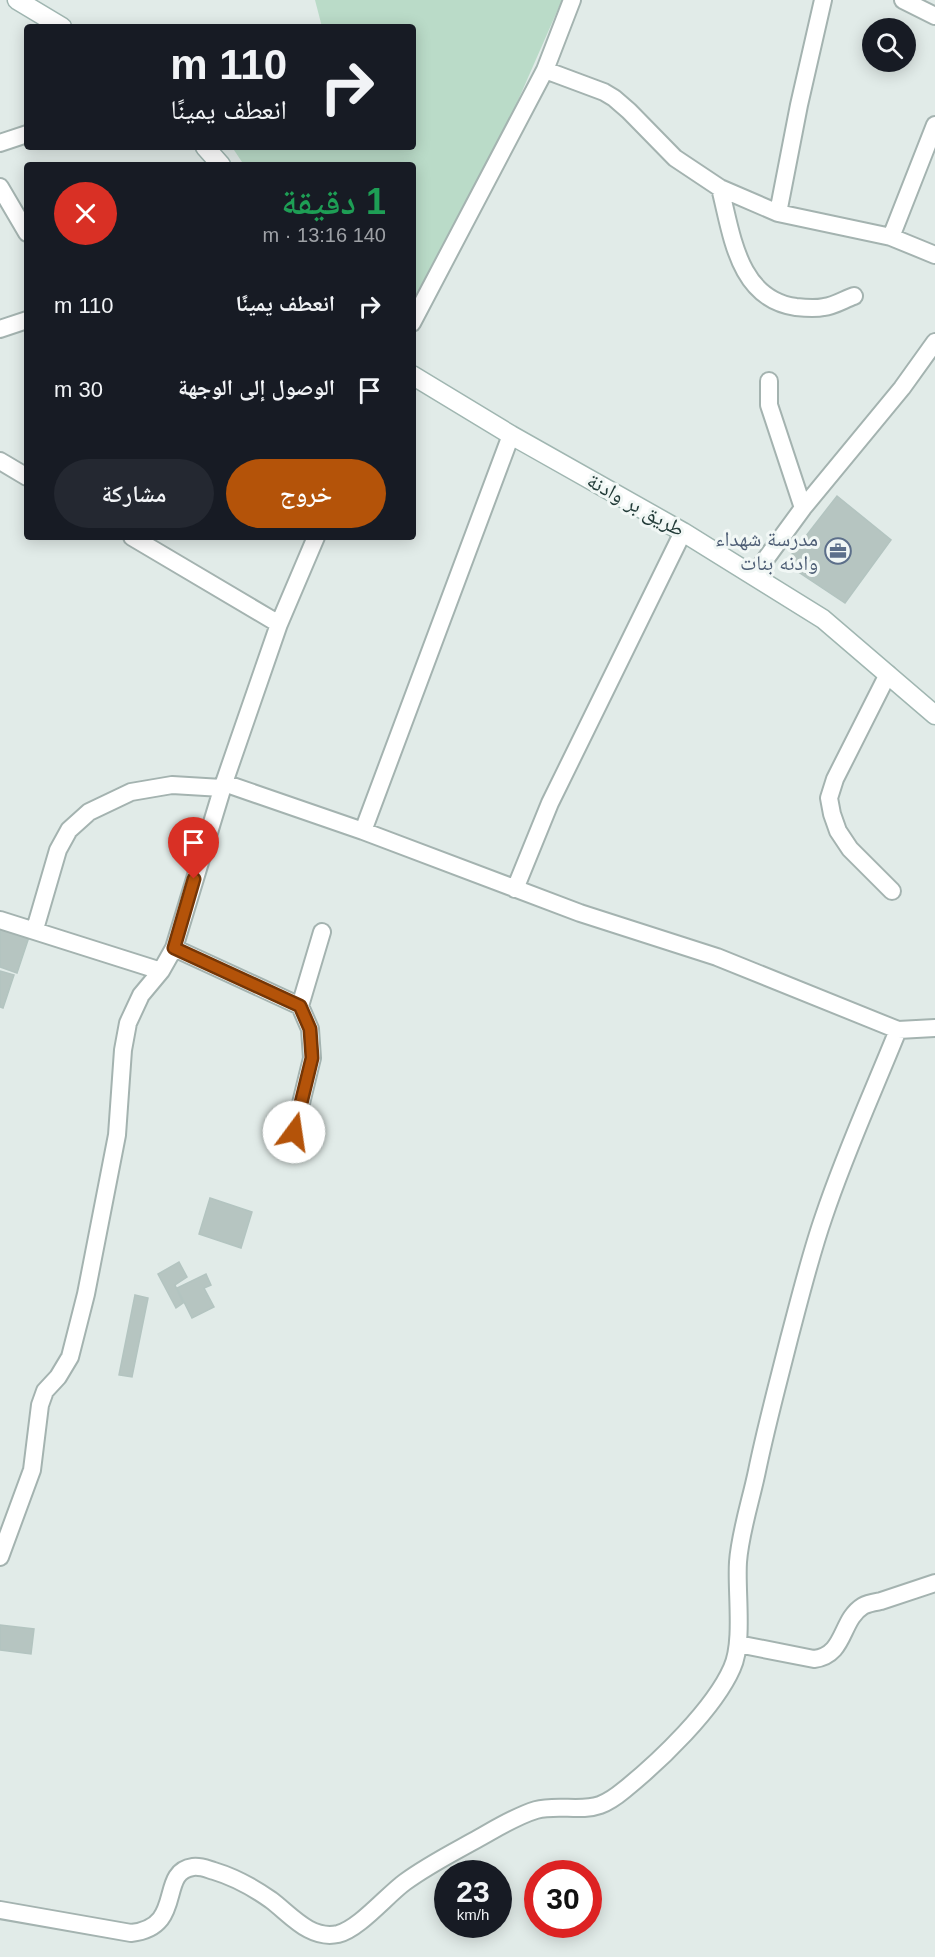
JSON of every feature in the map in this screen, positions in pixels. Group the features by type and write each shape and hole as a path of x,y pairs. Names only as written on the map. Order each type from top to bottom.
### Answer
{"street":[{"path":"17,0 57,24"},
{"path":"416,315 545,70 572,0"},
{"path":"778,213 798,105 824,0"},
{"path":"903,0 935,16"},
{"path":"545,70 614,98 675,158 720,188 778,213 891,237 935,255"},
{"path":"891,237 935,125"},
{"path":"0,143 24,135"},
{"path":"208,150 218,162"},
{"path":"0,187 24,228"},
{"path":"720,188 737,252 749,279 757,289 774,302 807,308 825,308 854,296"},
{"path":"0,329 24,321"},
{"path":"754,575 803,508 902,388 935,342"},
{"name":"طريق بر وادنة","path":"416,377 511,435 683,531 823,618 935,715"},
{"path":"769,381 769,405 803,508"},
{"path":"363,831 511,435"},
{"path":"0,461 24,475"},
{"path":"515,889 550,803 683,531"},
{"path":"2,1547 32,1470 40,1405 45,1391 58,1377 70,1357 86,1294 117,1135 123,1050 128,1023 141,995 174,948 223,785 279,624 315,540"},
{"path":"153,543 279,624"},
{"path":"888,674 835,779 829,798 835,822 850,849 892,891"},
{"path":"35,929 58,850 69,830 84,816 131,792 172,785 223,785 363,831 580,913 717,957 898,1030 935,1029"},
{"path":"0,920 35,929 160,971"},
{"path":"294,1132 312,1058 310,1029 300,1006 322,932"},
{"path":"174,948 300,1006"},
{"path":"0,1910 131,1933 142,1932 151,1929 159,1922 177,1875 186,1869 198,1866 242,1882 269,1899 305,1928 330,1935 342,1933 360,1922 406,1881 435,1862 511,1820 538,1809 599,1806 622,1792 671,1747 717,1696 734,1665 738,1644 738,1559 763,1445 806,1277 824,1215 898,1030"},
{"path":"738,1644 814,1659 824,1658 836,1647 846,1627 862,1607 935,1583"}],"green space":[{"path":"315,0 562,0 505,130 416,303 416,162 242,162 234,150 416,150 416,24 321,24"}],"building":[{"name":"مدرسة شهداء وادنه بنات","path":"837,496 891,540 845,603 785,563"},
{"path":"0,928 29,937 17,973 0,967"},
{"path":"0,971 14,975 3,1008 0,1007"},
{"path":"210,1198 252,1212 241,1248 199,1234"},
{"path":"179,1262 187,1277 175,1285 183,1303 176,1308 158,1274"},
{"path":"206,1274 211,1285 204,1288 214,1307 192,1318 177,1288"},
{"path":"135,1295 148,1298 132,1377 119,1375"},
{"path":"0,1625 34,1629 31,1654 0,1650"}],"place":[{"name":"مدرسة شهداء وادنه بنات","path":"838,551"}],"route":[{"path":"194,879 174,948 300,1006 310,1029 312,1058 294,1132"}]}
